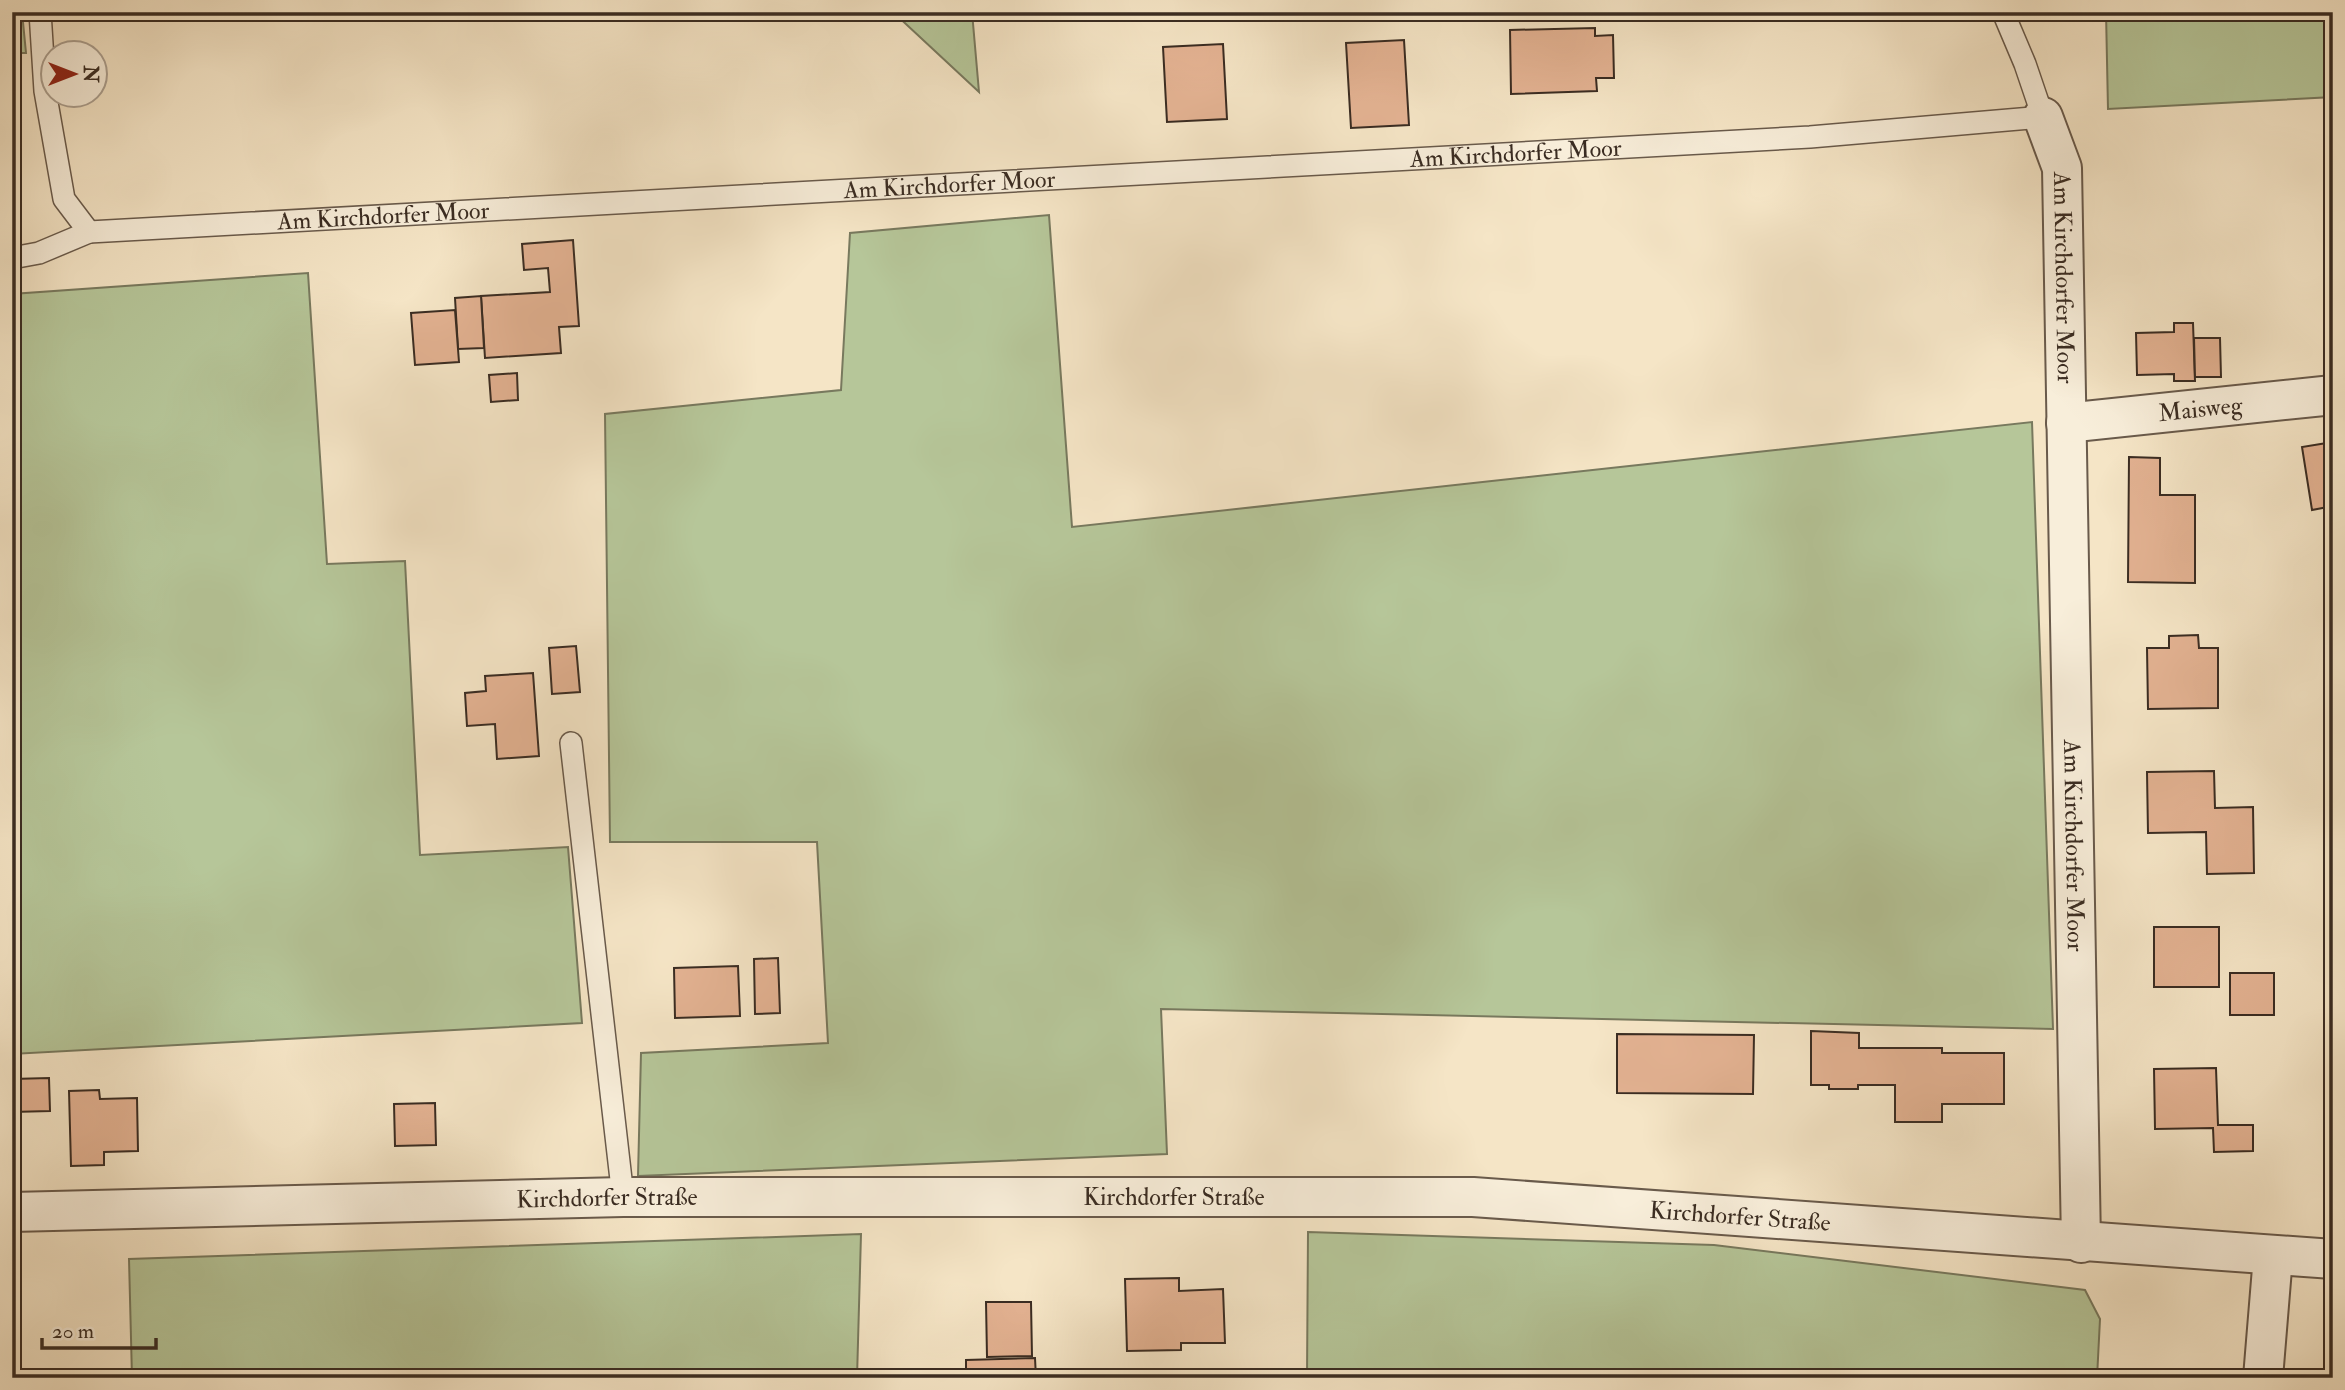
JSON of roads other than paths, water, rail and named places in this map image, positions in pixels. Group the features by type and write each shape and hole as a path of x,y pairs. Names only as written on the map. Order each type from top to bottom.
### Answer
{"street":[{"name":"Am Kirchdorfer Moor","path":"2043,117 2062,168 2081,1243"},
{"name":"Maisweg","path":"2066,423 2333,395"},
{"name":"Kirchdorfer Straße","path":"12,1212 623,1197 1473,1197 2081,1243 2333,1259"},
{"path":"2263,1378 2273,1255"}],"lane":[{"path":"40,12 45,90 64,199 89,232"},
{"path":"2003,12 2043,117"},
{"name":"Am Kirchdorfer Moor","path":"12,258 38,253 89,232 1810,137 2043,117"},
{"path":"571,743 623,1197"}]}
